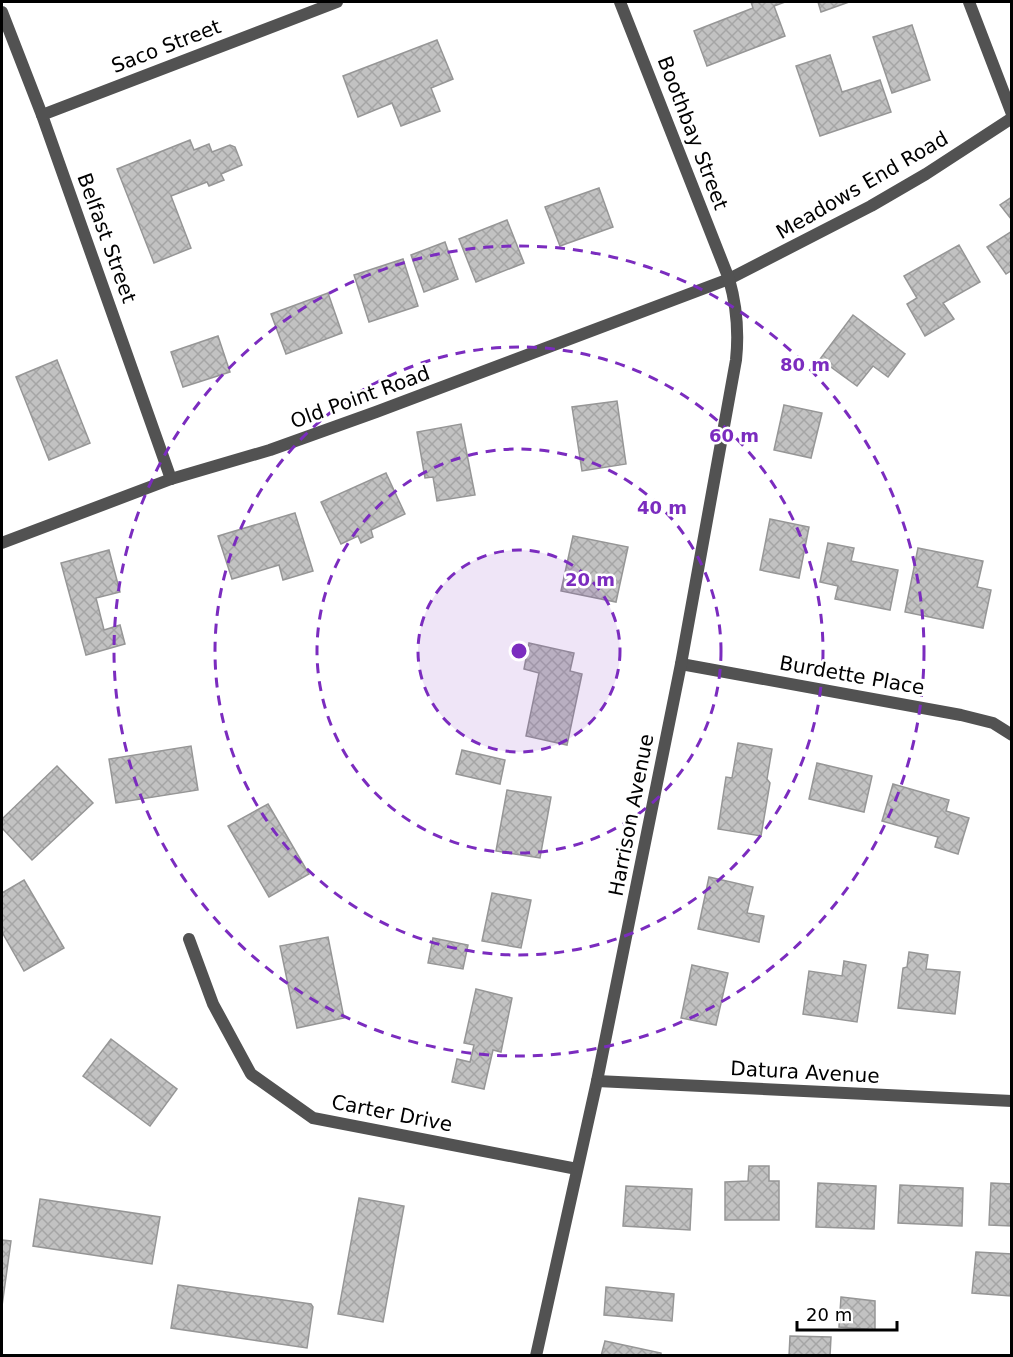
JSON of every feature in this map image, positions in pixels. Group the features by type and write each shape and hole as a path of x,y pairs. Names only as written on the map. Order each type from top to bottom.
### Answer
{"street":[{"name":"Saco Street","path":"42,115 337,2"},
{"name":"Boothbay Street","path":"620,2 729,279"},
{"path":"969,2 1011,116"},
{"name":"Belfast Street","path":"2,12 42,115 171,479"},
{"name":"Meadows End Road","path":"729,279 871,206 926,174 1011,116"},
{"name":"Old Point Road","path":"2,543 171,479 270,450 729,279"},
{"name":"Harrison Avenue","path":"536,1356 597,1081 681,664 736,360 739,334 736,303 729,279"},
{"name":"Burdette Place","path":"681,664 961,715 993,723 1011,735"},
{"name":"Carter Drive","path":"189,939 213,1004 251,1074 313,1118 577,1169"},
{"name":"Datura Avenue","path":"597,1081 1011,1101"}],"building":[{"path":"751,2 785,2 774,6 785,36 707,66 694,31 753,8"},
{"path":"818,2 849,2 821,12"},
{"path":"912,25 930,80 892,93 873,37"},
{"path":"437,40 453,79 431,88 440,111 401,126 392,103 358,117 343,76"},
{"path":"830,55 842,92 880,80 891,112 820,136 796,66"},
{"path":"190,140 194,150 209,144 212,152 230,145 235,147 242,165 221,174 224,180 209,186 207,182 171,196 191,248 154,263 117,169"},
{"path":"599,188 613,227 560,246 545,207"},
{"path":"1012,197 1012,220 1000,205"},
{"path":"507,220 524,263 476,282 459,239"},
{"path":"1012,231 1012,270 1006,274 987,247"},
{"path":"445,242 458,279 424,292 411,255"},
{"path":"959,245 980,282 943,303 954,319 925,336 907,304 917,298 904,276"},
{"path":"403,259 418,306 369,322 354,275"},
{"path":"328,293 342,333 286,354 271,314"},
{"path":"853,315 905,354 888,377 873,366 857,386 820,359"},
{"path":"218,336 230,372 183,387 171,352"},
{"path":"57,360 90,443 49,460 16,377"},
{"path":"617,401 626,464 582,471 572,407"},
{"path":"784,405 822,413 811,458 774,450"},
{"path":"461,424 475,495 437,501 433,477 425,478 417,432"},
{"path":"386,473 405,514 371,530 373,537 361,543 358,536 341,544 321,502"},
{"path":"295,513 313,571 283,580 279,565 232,579 218,536"},
{"path":"770,519 809,527 799,578 760,570"},
{"path":"573,536 628,547 616,602 561,591"},
{"path":"828,543 854,548 851,561 898,570 890,610 835,599 838,586 820,582"},
{"path":"918,548 983,561 977,587 991,590 983,628 905,612"},
{"path":"109,550 120,592 96,598 104,630 120,625 125,644 86,655 61,563"},
{"path":"529,643 574,653 570,671 582,674 567,745 526,736 539,673 524,669"},
{"path":"738,743 772,749 767,779 770,783 761,836 718,829 726,777 732,778"},
{"path":"191,746 198,790 116,803 109,759"},
{"path":"462,750 505,760 500,784 456,774"},
{"path":"817,763 872,776 864,812 809,799"},
{"path":"57,766 93,803 32,860 2,828 2,819"},
{"path":"893,784 949,800 946,811 969,818 958,854 935,847 938,837 882,821"},
{"path":"507,790 551,797 540,858 496,851"},
{"path":"268,804 309,874 269,897 228,826"},
{"path":"709,877 753,887 747,913 764,916 759,942 698,929"},
{"path":"24,880 64,948 24,971 2,932 2,893"},
{"path":"492,893 531,900 521,948 482,941"},
{"path":"328,937 344,1018 297,1028 280,946"},
{"path":"433,938 468,945 463,969 428,963"},
{"path":"909,952 928,955 926,969 960,972 955,1014 898,1008 903,968 907,967"},
{"path":"844,961 866,965 857,1022 803,1014 809,971 842,976"},
{"path":"692,965 728,973 716,1025 681,1018"},
{"path":"476,989 512,998 501,1052 493,1050 484,1089 452,1082 457,1059 470,1062 474,1045 464,1043"},
{"path":"111,1039 177,1089 150,1126 83,1076"},
{"path":"749,1166 769,1166 769,1181 779,1181 779,1220 725,1220 725,1182 748,1181"},
{"path":"818,1183 876,1186 874,1229 816,1227"},
{"path":"991,1183 1012,1184 1012,1226 989,1225"},
{"path":"900,1185 963,1188 962,1226 898,1223"},
{"path":"626,1186 692,1189 690,1230 623,1226"},
{"path":"359,1198 404,1206 383,1322 338,1314"},
{"path":"40,1199 160,1217 152,1264 33,1246"},
{"path":"2,1240 11,1241 2,1306"},
{"path":"976,1252 1012,1254 1011,1296 972,1293"},
{"path":"178,1285 311,1304 313,1307 307,1348 171,1328"},
{"path":"606,1287 674,1294 672,1321 604,1315"},
{"path":"841,1297 875,1301 875,1330 839,1327"},
{"path":"790,1336 831,1337 830,1356 789,1356"},
{"path":"605,1341 661,1353 661,1356 601,1356"}]}
